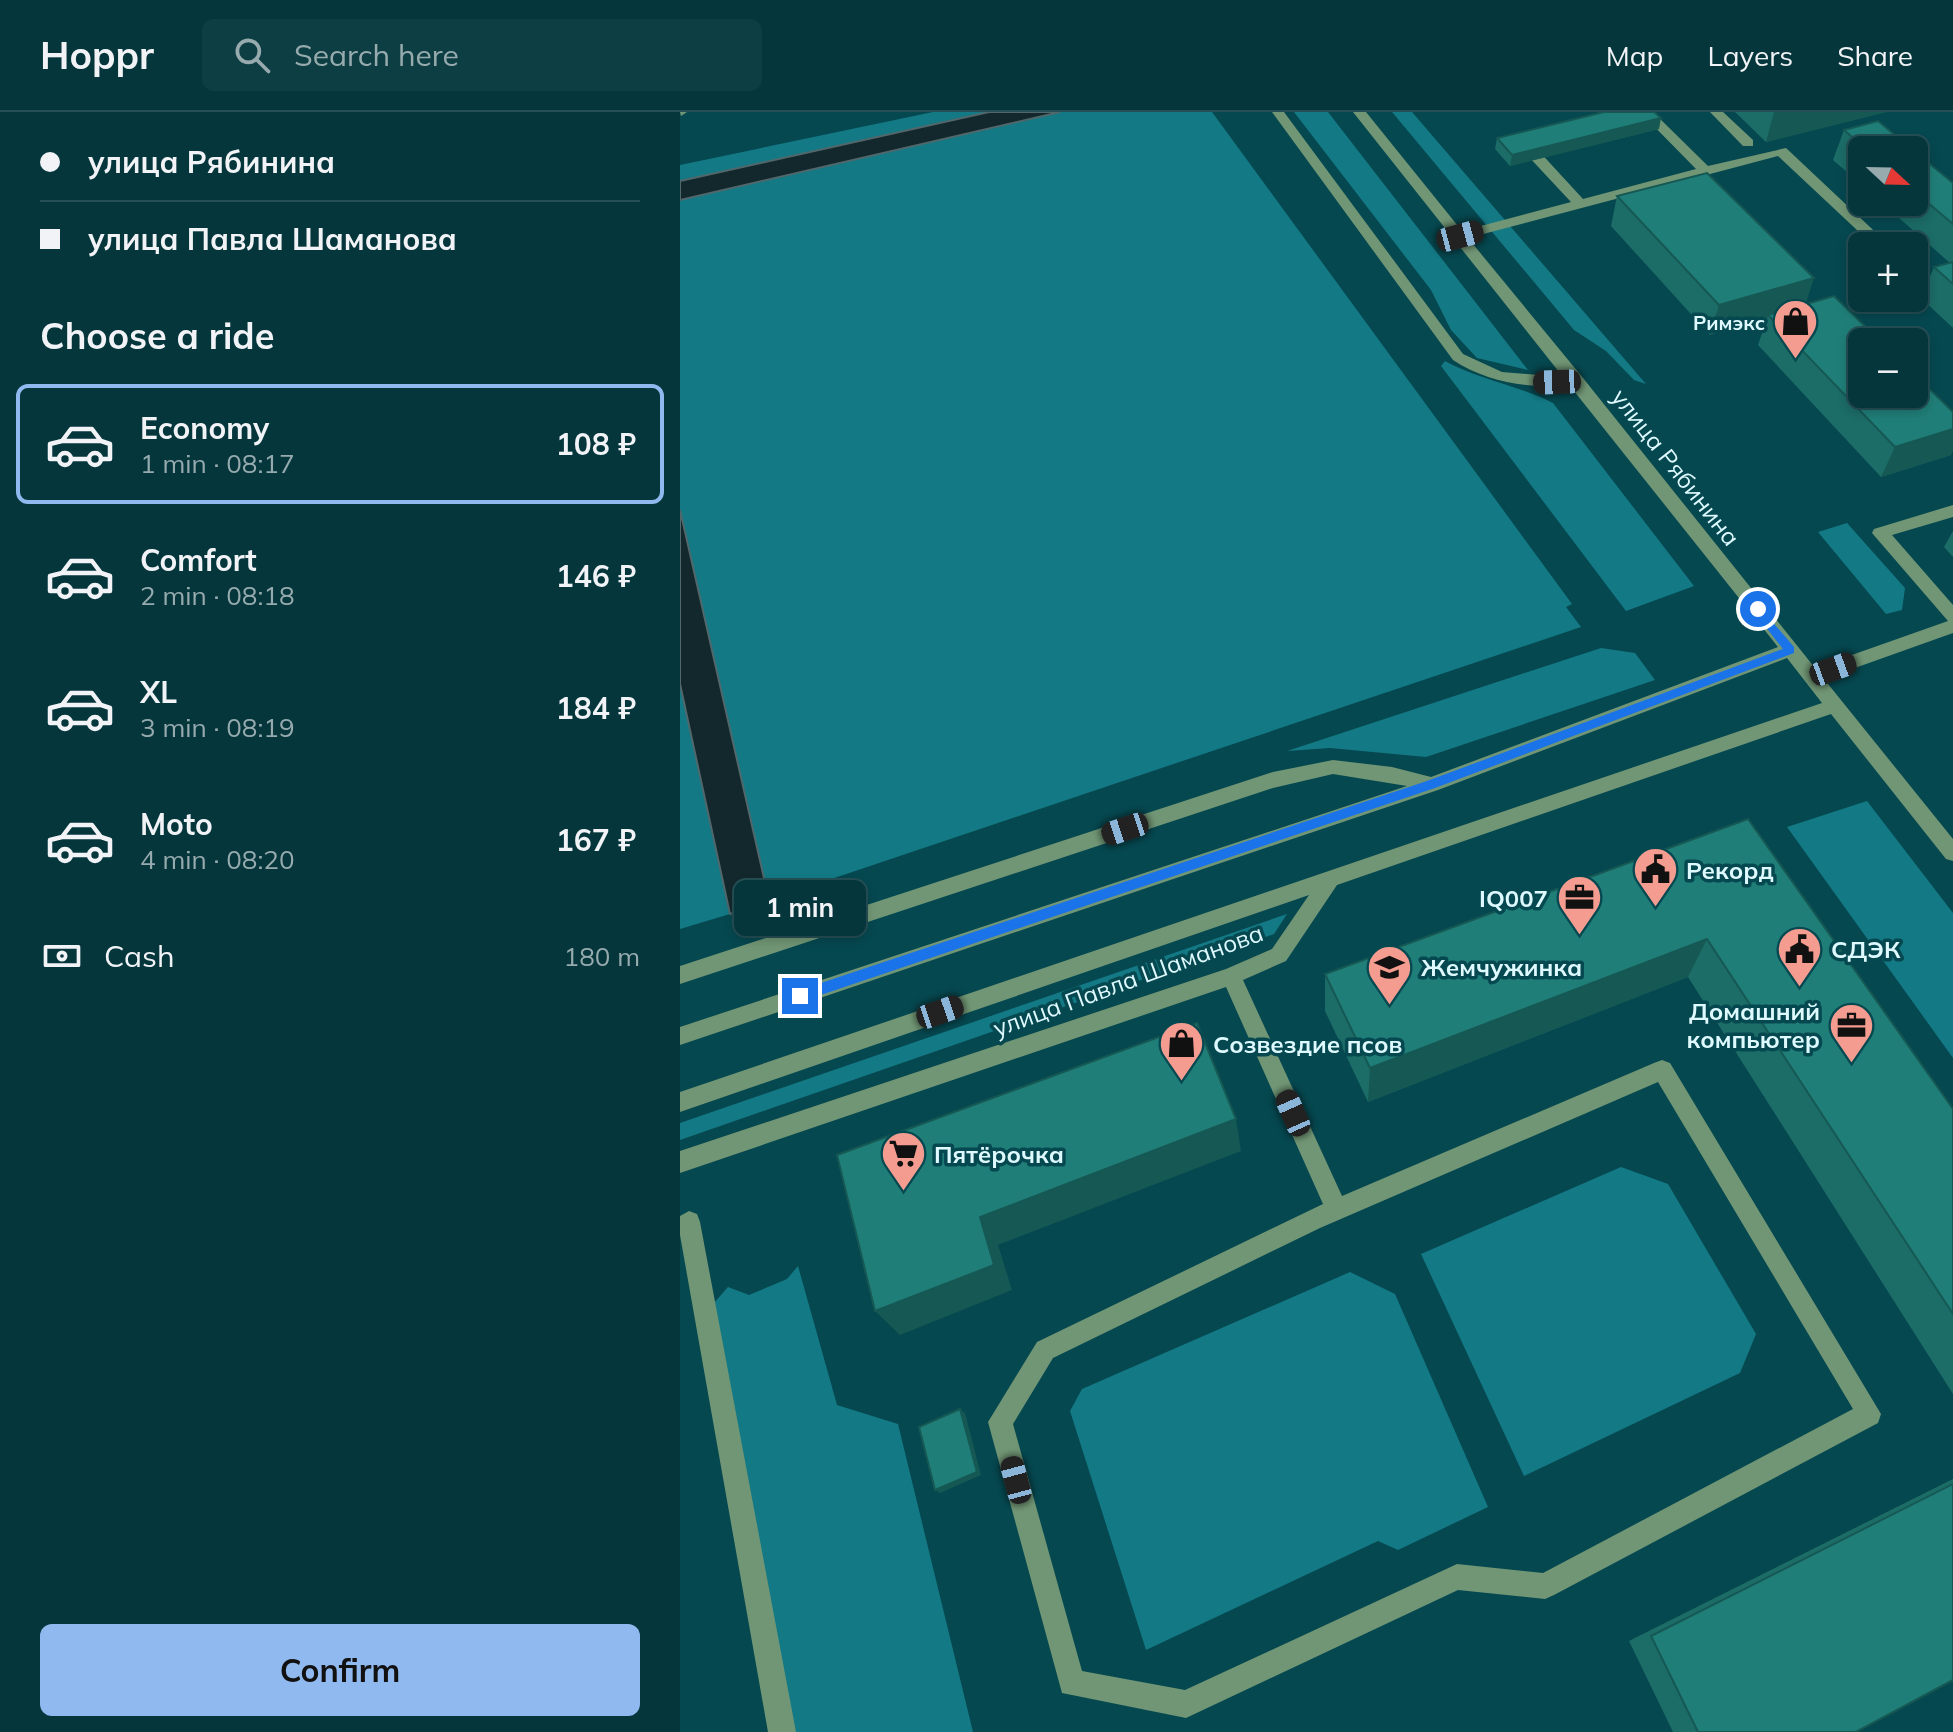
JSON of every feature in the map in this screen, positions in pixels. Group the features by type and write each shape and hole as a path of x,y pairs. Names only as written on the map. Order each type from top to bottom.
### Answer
{"street":[{"path":"1278,112 1458,357 1473,368 1536,383 1578,381"},
{"name":"улица Рябинина","path":"1359,112 1578,381 1953,853"},
{"path":"1646,112 1705,171"},
{"path":"1716,112 1748,143"},
{"path":"1533,134 1519,137 1580,204"},
{"path":"1460,236 1781,151 1867,232"},
{"path":"1953,511 1880,533 1953,616"},
{"path":"1811,677 1953,626"},
{"path":"680,1036 1431,785 1790,650"},
{"name":"улица Павла Шаманова","path":"680,1102 1834,706"},
{"path":"680,975 1273,780 1333,767 1392,774 1431,785"},
{"name":"улица Павла Шаманова","path":"680,1162 1231,976 1279,955 1331,878"},
{"path":"1231,976 1337,1209"},
{"path":"1662,1070 1869,1414 1545,1586 1457,1577 1186,1704 1072,1683 1000,1422 1045,1350 1337,1209 1662,1070"},
{"path":"689,1222 782,1732"}],"shaded area":[{"path":"933,112 1212,112 1572,604 1566,607 1581,627 769,900 761,868 723,881 730,914 680,929 680,165"},
{"path":"989,112 1060,112 680,200 680,181"},
{"path":"1294,112 1328,112 1528,370 1477,358 1451,330 1431,290"},
{"path":"1392,112 1412,112 1646,384 1634,380 1606,351 1574,330"},
{"path":"1445,361 1553,403 1694,586 1626,611 1441,366"},
{"path":"680,510 769,900 730,914 680,684"},
{"path":"1847,523 1905,588 1902,610 1886,614 1818,532"},
{"path":"1601,648 1635,653 1655,680 1426,757 1330,748 1287,751"},
{"path":"1867,801 1953,913 1953,1058 1787,827"},
{"path":"1287,914 1274,934 680,1140 680,1123"},
{"path":"1621,1167 1668,1184 1756,1334 1740,1373 1524,1476 1421,1254"},
{"path":"798,1266 837,1405 898,1424 973,1732 794,1732 714,1303 728,1287 749,1295 787,1279"},
{"path":"1350,1272 1395,1294 1488,1507 1398,1550 1378,1541 1146,1650 1070,1411 1082,1389"}],"building":[{"path":"1604,112 1654,112 1661,118 1512,155 1497,138"},
{"path":"1878,121 1896,136 1851,136 1844,130"},
{"path":"1928,162 1953,183 1953,224 1928,203"},
{"path":"1707,173 1814,278 1719,305 1617,196"},
{"path":"1953,262 1953,284 1934,267"},
{"path":"1834,296 1867,328 1848,328 1848,398 1768,315"},
{"path":"1928,388 1953,412 1953,429 1895,447 1857,408 1928,408"},
{"path":"1748,819 1953,1109 1953,1314 1707,939 1370,1068 1325,974"},
{"path":"1197,1023 1236,1119 980,1217 994,1265 875,1311 837,1155"},
{"path":"960,1409 977,1472 935,1490 919,1427"},
{"path":"1953,1484 1953,1680 1856,1732 1698,1732 1651,1636"}],"place":[{"name":"Римэкс","path":"1796,361"},
{"name":"Рекорд","path":"1655,909"},
{"name":"IQ007","path":"1579,937"},
{"name":"СДЭК","path":"1800,988"},
{"name":"Жемчужинка","path":"1390,1006"},
{"name":"Домашний компьютер","path":"1851,1064"},
{"name":"Созвездие псов","path":"1182,1083"},
{"name":"Пятёрочка","path":"903,1193"}],"route":[{"path":"800,996 1431,785 1790,650 1758,609"}]}
